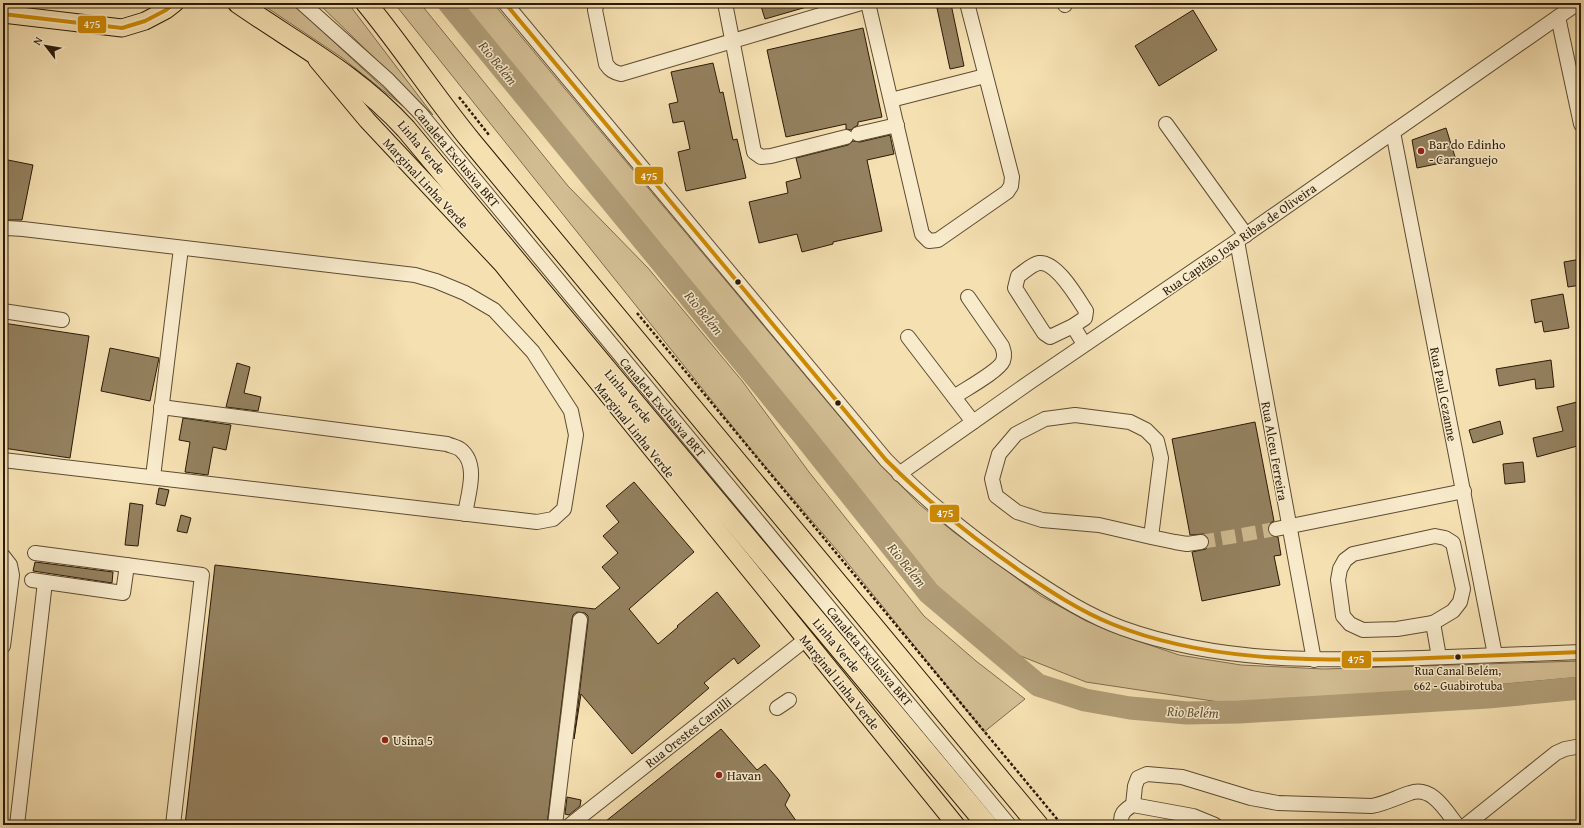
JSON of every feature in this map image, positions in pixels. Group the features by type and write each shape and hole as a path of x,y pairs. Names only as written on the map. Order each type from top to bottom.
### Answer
{"highway":[{"name":"Linha Verde","path":"238,3 304,45 363,87 384,105 406,129 987,825"},
{"path":"366,3 394,37 447,111 471,141 1038,825"}],"main road":[{"path":"3,14 122,28 145,20 166,10 174,3"},
{"name":"Marginal Linha Verde","path":"304,45 367,120 502,264 956,825"}],"street":[{"name":"Canaleta Exclusiva BRT","path":"302,3 388,80 420,113 1009,825"},
{"path":"505,3 870,442 899,474 940,510 990,550 1043,587 1094,616 1135,632 1177,644 1246,655 1314,660 1581,652"},
{"path":"597,3 595,10 606,64 609,69 621,74 861,3"},
{"path":"725,3 754,152 761,157 771,156 897,125"},
{"path":"868,3 922,234 929,240 938,240 1007,192 1011,186 1012,177 967,3"},
{"name":"Rua Capitão João Ribas de Oliveira","path":"899,474 1084,344 1241,238 1577,3"},
{"path":"1558,17 1581,124"},
{"path":"891,100 985,76"},
{"name":"Rua Alceu Ferreira","path":"1166,124 1241,238 1282,527 1314,660"},
{"name":"Rua Paul Cezanne","path":"1393,132 1496,655"},
{"path":"3,230 7,228 23,229 414,275 436,281 465,293 494,310 533,352 571,411 576,435 564,509 553,519 537,522 3,460"},
{"path":"153,477 180,248"},
{"path":"1038,263 1043,263 1059,271 1086,311 1085,318 1073,326 1050,336 1044,333 1015,288 1018,276 1038,263"},
{"path":"954,397 995,370 1002,363 1004,355 1002,346 968,296"},
{"path":"3,311 62,320"},
{"path":"1073,326 1084,344"},
{"path":"908,337 973,422"},
{"path":"161,407 447,444 461,450 470,462 471,475 465,514"},
{"path":"1152,537 1161,458 1158,441 1146,430 1130,422 1075,415 1045,419 1016,434 999,454 992,479 996,496 1016,512 1042,520 1099,525 1152,537 1187,544 1201,542"},
{"path":"1282,527 1464,492"},
{"path":"1435,536 1445,538 1452,543 1463,589 1460,602 1453,611 1433,623 1397,629 1364,630 1350,624 1343,616 1338,580 1340,569 1345,560 1353,554 1435,536"},
{"path":"35,553 202,575 173,825"},
{"path":"3,556 10,565 12,575 3,646"},
{"path":"17,825 38,581 123,593 127,565"},
{"path":"555,825 580,620"},
{"path":"1433,623 1439,657"},
{"name":"Rua Orestes Camilli","path":"570,825 806,640"},
{"path":"777,708 789,700"},
{"path":"1466,825 1556,753 1565,749 1581,746"},
{"path":"1122,825 1120,819 1124,811 1132,805 1138,778 1147,774 1182,777 1251,798 1278,803 1372,806 1386,804 1412,792 1425,793 1432,796 1458,825"},
{"path":"1132,805 1193,816 1215,825"}],"path":[{"path":"458,96 492,139"},
{"path":"634,310 1062,825"}],"shaded area":[{"path":"260,3 292,3 404,107 341,57"},
{"path":"318,3 348,3 433,115"},
{"path":"394,3 420,3 568,186 648,268 743,382 809,472 924,616 976,661 1025,699 984,732 842,556 753,452"},
{"path":"456,3 493,3 876,460 920,505 955,533 1041,596 1086,621 1129,638 1179,655 1241,665 1324,669 1581,661 1581,677 1246,706 1086,682 1013,653 934,589"}],"building":[{"path":"760,3 810,3 810,6 765,19"},
{"path":"951,4 964,66 950,69 937,8"},
{"path":"1193,10 1217,50 1159,86 1135,46"},
{"path":"863,28 882,117 858,122 858,125 851,130 846,129 846,124 786,137 767,50"},
{"path":"713,63 720,93 723,92 733,140 737,139 746,178 686,191 678,152 690,149 684,121 673,123 669,104 678,102 671,72"},
{"name":"Bar do Edinho - Caranguejo","path":"1446,128 1456,160 1417,168 1412,140"},
{"path":"890,135 894,154 867,160 882,231 833,242 833,244 802,252 797,234 759,243 749,202 788,193 786,182 801,178 796,158 848,145 853,141 860,142"},
{"path":"3,159 33,165 22,220 3,220"},
{"path":"1581,259 1581,285 1568,287 1564,262"},
{"path":"1563,294 1569,328 1544,332 1542,321 1535,323 1531,300"},
{"path":"3,323 89,336 70,458 3,448"},
{"path":"110,348 159,358 150,401 101,391"},
{"path":"1551,360 1554,387 1536,389 1535,379 1499,386 1496,369"},
{"path":"237,363 250,367 244,393 261,397 258,411 226,407"},
{"path":"1581,401 1581,445 1537,457 1533,438 1563,431 1557,407"},
{"path":"183,418 231,425 226,450 213,447 208,475 185,472 190,442 179,440"},
{"path":"1500,421 1503,434 1473,443 1469,430"},
{"path":"1255,422 1274,521 1270,523 1268,530 1270,535 1278,537 1281,555 1274,556 1280,585 1202,601 1192,552 1206,549 1209,545 1209,540 1204,534 1190,535 1172,439"},
{"path":"1523,462 1525,482 1505,484 1503,464"},
{"name":"Usina 5","path":"634,482 694,552 629,609 658,644 717,592 760,646 738,664 734,658 704,683 709,688 632,754 581,694 574,739 588,616 585,613 577,612 573,615 547,825 185,825 215,565 595,609 620,588 602,567 618,553 603,536 619,522 606,506"},
{"path":"159,488 169,490 165,506 156,504"},
{"path":"130,503 143,505 138,546 125,545"},
{"path":"181,515 191,518 187,533 177,531"},
{"path":"35,562 113,572 112,583 33,571"},
{"name":"Havan","path":"721,729 757,770 765,764 778,779 790,795 785,805 799,825 601,825"},
{"path":"567,797 581,800 580,806 569,815 565,814"}],"waterway":[{"name":"Rio Belém","path":"449,3 804,436 929,593 1038,685 1085,700 1130,708 1187,713 1239,712 1488,697 1581,688"}],"tunnel":[{"path":"1201,542 1276,529"}],"transit line":[{"name":"475","path":"3,14 122,28 145,21 166,10 175,3"},
{"name":"475","path":"505,3 886,460 918,491 969,533 1023,573 1066,601 1100,619 1147,636 1218,652 1255,656 1292,659 1366,660 1581,652"}],"place":[{"name":"Bar do Edinho - Caranguejo","path":"1421,151"},
{"name":"Rua Canal Belém, 662 - Guabirotuba","path":"1458,657"},
{"name":"Usina 5","path":"385,740"},
{"name":"Havan","path":"719,775"}]}
